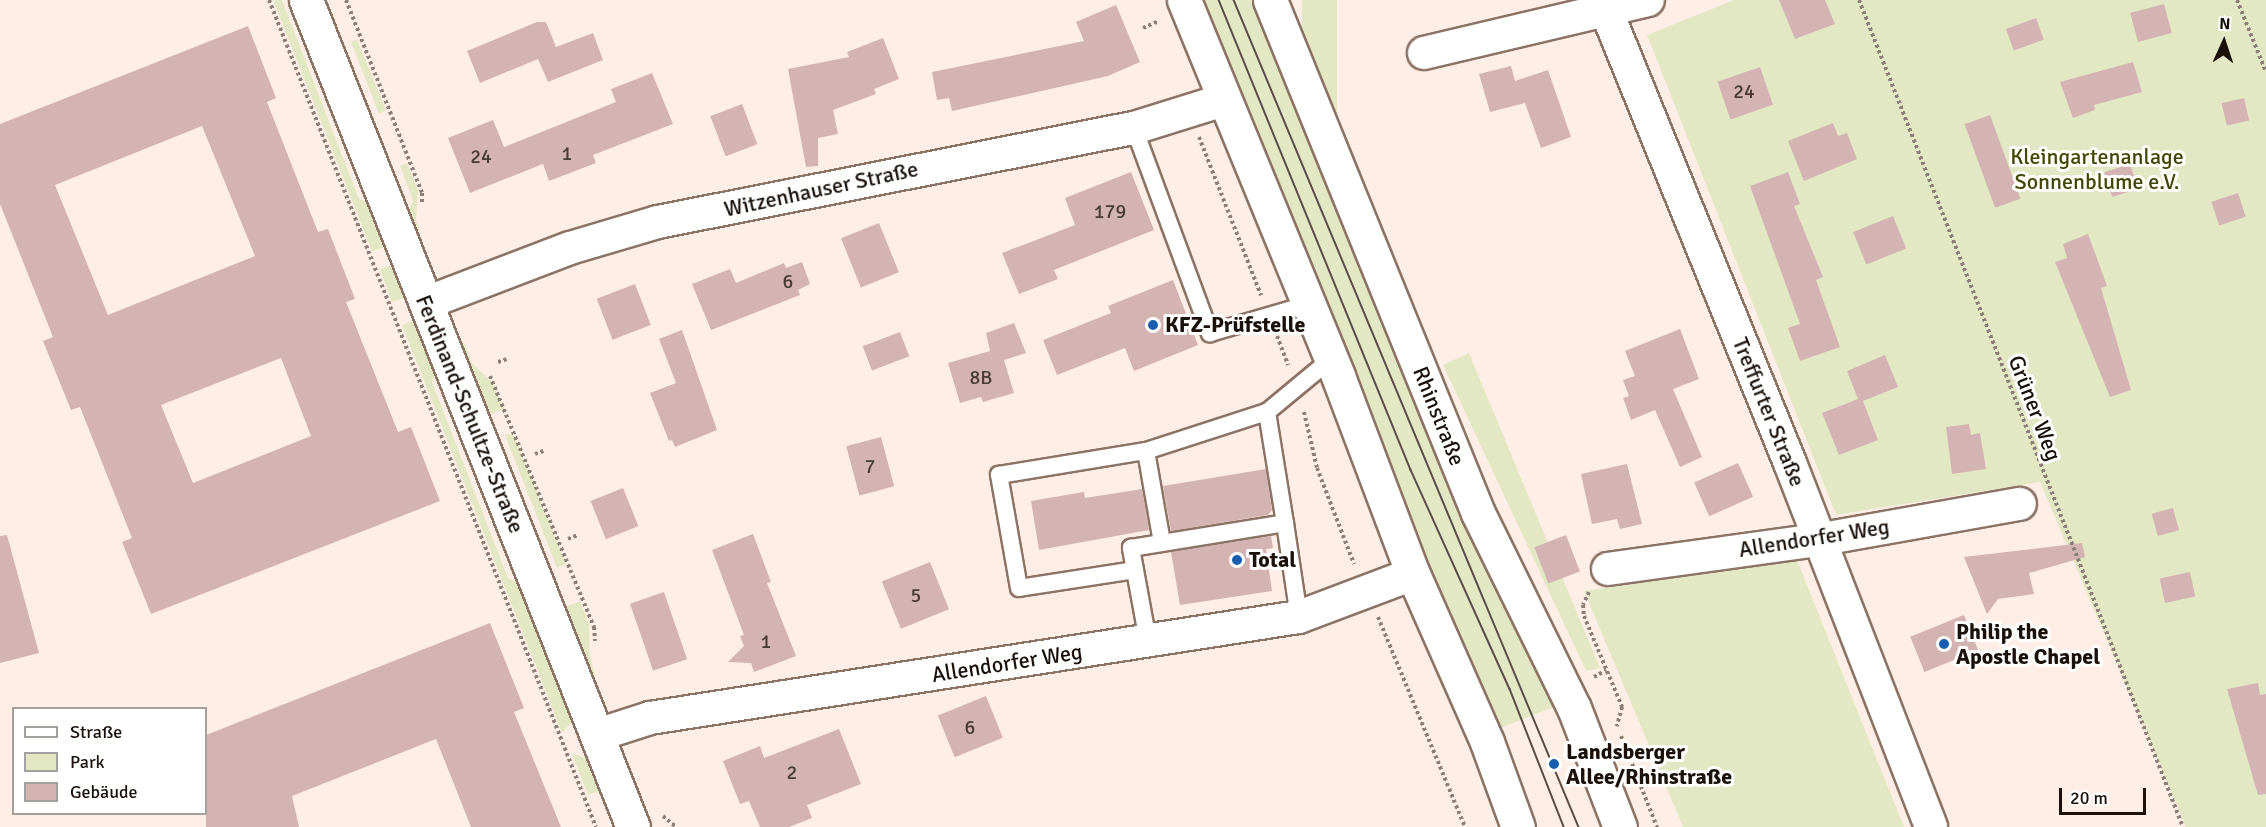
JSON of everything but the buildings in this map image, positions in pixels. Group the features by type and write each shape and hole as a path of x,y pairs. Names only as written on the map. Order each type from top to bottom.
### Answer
{"main road":[{"name":"Ferdinand-Schultze-Straße","path":"306,0 633,827"},
{"name":"Rhinstraße","path":"1270,0 1478,513 1574,708 1620,827"},
{"path":"1173,10 1224,100 1331,359 1413,574 1487,742 1518,827"}],"street":[{"path":"1424,53 1604,6 1648,0"},
{"name":"Treffurter Straße","path":"1604,6 1790,463 1817,540 1931,827"},
{"name":"Witzenhauser Straße","path":"426,303 559,252 658,222 1134,128 1224,100"},
{"name":"Allendorfer Weg","path":"1608,568 1817,540 2020,504"},
{"name":"Allendorfer Weg","path":"597,735 650,718 1299,617 1413,574"}],"lane":[{"path":"1134,128 1210,333 1308,304"},
{"path":"1135,570 1019,588 999,475 1146,451 1266,412 1331,359"},
{"path":"1266,412 1299,617"},
{"path":"1146,451 1162,543"},
{"path":"1148,641 1131,548 1285,523"}],"path":[{"path":"269,0 596,827"},
{"name":"Grüner Weg","path":"1859,0 2183,827"},
{"path":"2237,0 2266,72"},
{"path":"1143,28 1173,10"},
{"path":"498,362 507,359"},
{"path":"534,454 543,451"},
{"path":"568,539 578,535"},
{"path":"1608,568 1590,587 1583,604 1589,633 1622,707 1617,726"},
{"path":"1367,593 1398,658 1465,827"},
{"path":"1587,681 1606,670"}],"green space":[{"path":"273,0 282,0 359,199 373,204 387,246 372,251"},
{"path":"1199,0 1255,0 1484,553 1554,707 1495,730"},
{"path":"1302,0 1337,0 1337,334 1302,334"},
{"name":"Kleingartenanlage Sonnenblume e.V.","path":"1734,0 2266,0 2266,827 2186,827 2040,482 1836,515 1647,35"},
{"path":"357,39 386,110 379,114 351,42"},
{"path":"407,163 418,191 416,221 420,231 416,233 408,213 413,201 400,166"},
{"path":"395,264 407,297 392,302 380,269"},
{"path":"418,319 437,370 432,382 508,578 521,584 575,718 562,733 402,325"},
{"path":"464,342 472,363 493,383 504,409 487,416 459,343"},
{"path":"1469,353 1600,668 1586,671 1443,365"},
{"path":"513,433 566,564 557,568 505,435"},
{"path":"1797,560 1904,827 1683,827 1584,591"},
{"path":"580,601 589,624 590,656 595,675 591,674 565,607"},
{"path":"572,754 591,759 602,790 588,795"}],"tram line":[{"path":"1219,0 1411,470 1510,689 1564,827"},
{"path":"1234,0 1579,827"}],"place":[{"name":"KFZ-Prüfstelle","path":"1153,325"},
{"name":"Total","path":"1237,560"},
{"name":"Philip the Apostle Chapel","path":"1944,644"},
{"name":"Landsberger Allee/Rhinstraße","path":"1554,764"}]}
